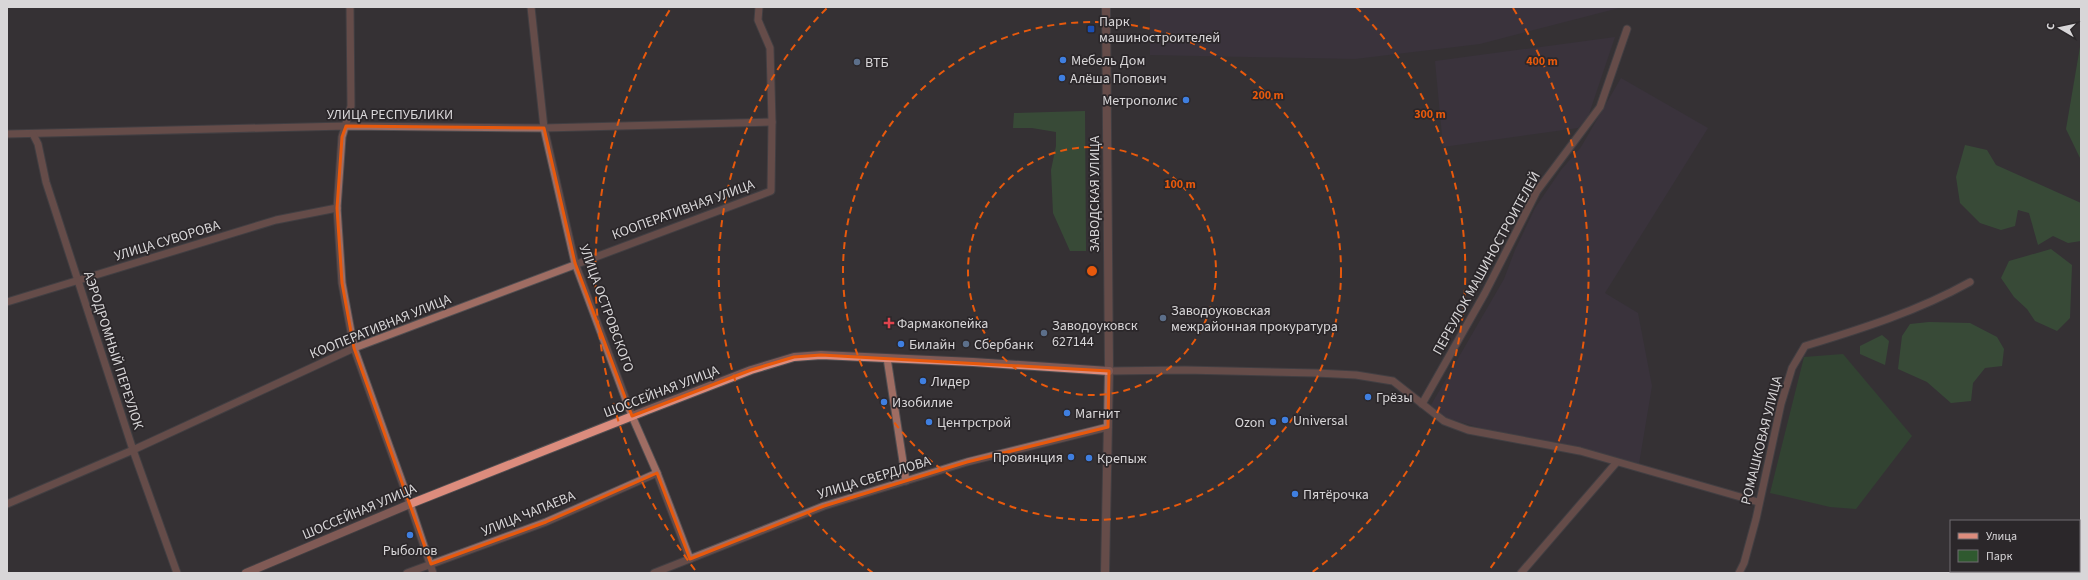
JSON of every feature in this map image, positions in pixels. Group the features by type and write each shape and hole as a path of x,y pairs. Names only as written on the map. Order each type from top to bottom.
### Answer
{"main road":[{"name":"ШОССЕЙНАЯ УЛИЦА","path":"246,573 410,504 632,416 751,370 794,357 822,355 1108,371"}],"street":[{"path":"350,7 351,106 342,137 337,208 342,283 354,348 433,573"},
{"name":"УЛИЦА ОСТРОВСКОГО","path":"531,7 544,128 575,264 632,416 657,473 690,559"},
{"path":"759,7 758,20 770,48 772,122"},
{"name":"ЗАВОДСКАЯ УЛИЦА","path":"1105,573 1108,427 1106,7"},
{"name":"ПЕРЕУЛОК МАШИНОСТРОИТЕЛЕЙ","path":"1422,404 1485,293 1537,191 1600,107 1627,29"},
{"name":"УЛИЦА РЕСПУБЛИКИ","path":"7,134 346,126 544,128 772,122"},
{"name":"КООПЕРАТИВНАЯ УЛИЦА","path":"7,504 133,450 354,348 771,191 772,122"},
{"name":"АЭРОДРОМНЫЙ ПЕРЕУЛОК","path":"33,134 38,144 46,182 133,450 177,573"},
{"name":"УЛИЦА СУВОРОВА","path":"7,302 276,220 337,208"},
{"name":"РОМАШКОВАЯ УЛИЦА","path":"1739,573 1744,563 1792,368 1805,346 1878,323 1944,297 1970,282"},
{"path":"887,358 906,480"},
{"path":"1108,371 1193,371 1356,375 1393,381 1444,421 1468,430 1580,451 1616,463 1758,502"},
{"name":"УЛИЦА СВЕРДЛОВА","path":"654,573 824,506 966,462 1108,427"},
{"path":"1521,573 1616,463"},
{"name":"УЛИЦА ЧАПАЕВА","path":"407,573 546,522 657,473"}],"highlighted area":[{"path":"346,126 544,128 575,263 632,416 751,370 794,357 821,355 1109,371 1108,427 967,462 824,506 690,559 657,473 546,522 431,564 354,348 342,283 337,208 342,137"}],"shaded area":[{"path":"1150,7 1623,7 1480,44 1355,59 1150,55"},
{"path":"1615,37 1588,117 1578,128 1443,147 1435,61"},
{"path":"1621,78 1708,128 1605,293 1638,313 1652,386 1639,464 1575,448 1494,432 1444,417 1431,405 1504,279 1515,250 1535,208 1561,170 1581,147"}],"green space":[{"path":"2081,41 2081,160 2066,129"},
{"path":"1085,111 1086,251 1070,251 1053,213 1051,170 1056,146 1056,132 1032,128 1013,128 1014,113"},
{"path":"1965,145 1987,150 1996,165 2081,203 2081,241 2068,243 2053,236 2038,245 2029,213 2018,210 2015,226 2001,230 1980,223 1960,203 1956,177"},
{"path":"2051,249 2072,265 2070,318 2057,331 2035,321 2027,309 2014,297 2001,278 2009,261"},
{"path":"1929,322 1970,323 1997,337 2004,349 2002,366 1985,368 1973,383 1971,401 1951,403 1927,382 1898,369 1902,336 1910,324"},
{"path":"1882,335 1889,341 1885,365 1860,354 1860,346"},
{"path":"1843,354 1912,436 1856,509 1830,507 1770,493 1804,357"}],"place":[{"name":"Парк машиностроителей","path":"1091,29"},
{"name":"Мебель Дом","path":"1063,60"},
{"name":"ВТБ","path":"857,62"},
{"name":"Алёша Попович","path":"1062,78"},
{"name":"Метрополис","path":"1186,100"},
{"name":"Заводоуковская межрайонная прокуратура","path":"1163,318"},
{"name":"Фармакопейка","path":"889,323"},
{"name":"Заводоуковск 627144","path":"1044,333"},
{"name":"Билайн","path":"901,344"},
{"name":"Сбербанк","path":"966,344"},
{"name":"Лидер","path":"923,381"},
{"name":"Грёзы","path":"1368,397"},
{"name":"Изобилие","path":"884,402"},
{"name":"Магнит","path":"1067,413"},
{"name":"Universal","path":"1285,420"},
{"name":"Центрстрой","path":"929,422"},
{"name":"Ozon","path":"1273,422"},
{"name":"Провинция","path":"1071,457"},
{"name":"Крепыж","path":"1089,458"},
{"name":"Пятёрочка","path":"1295,494"},
{"name":"Рыболов","path":"410,535"}]}
